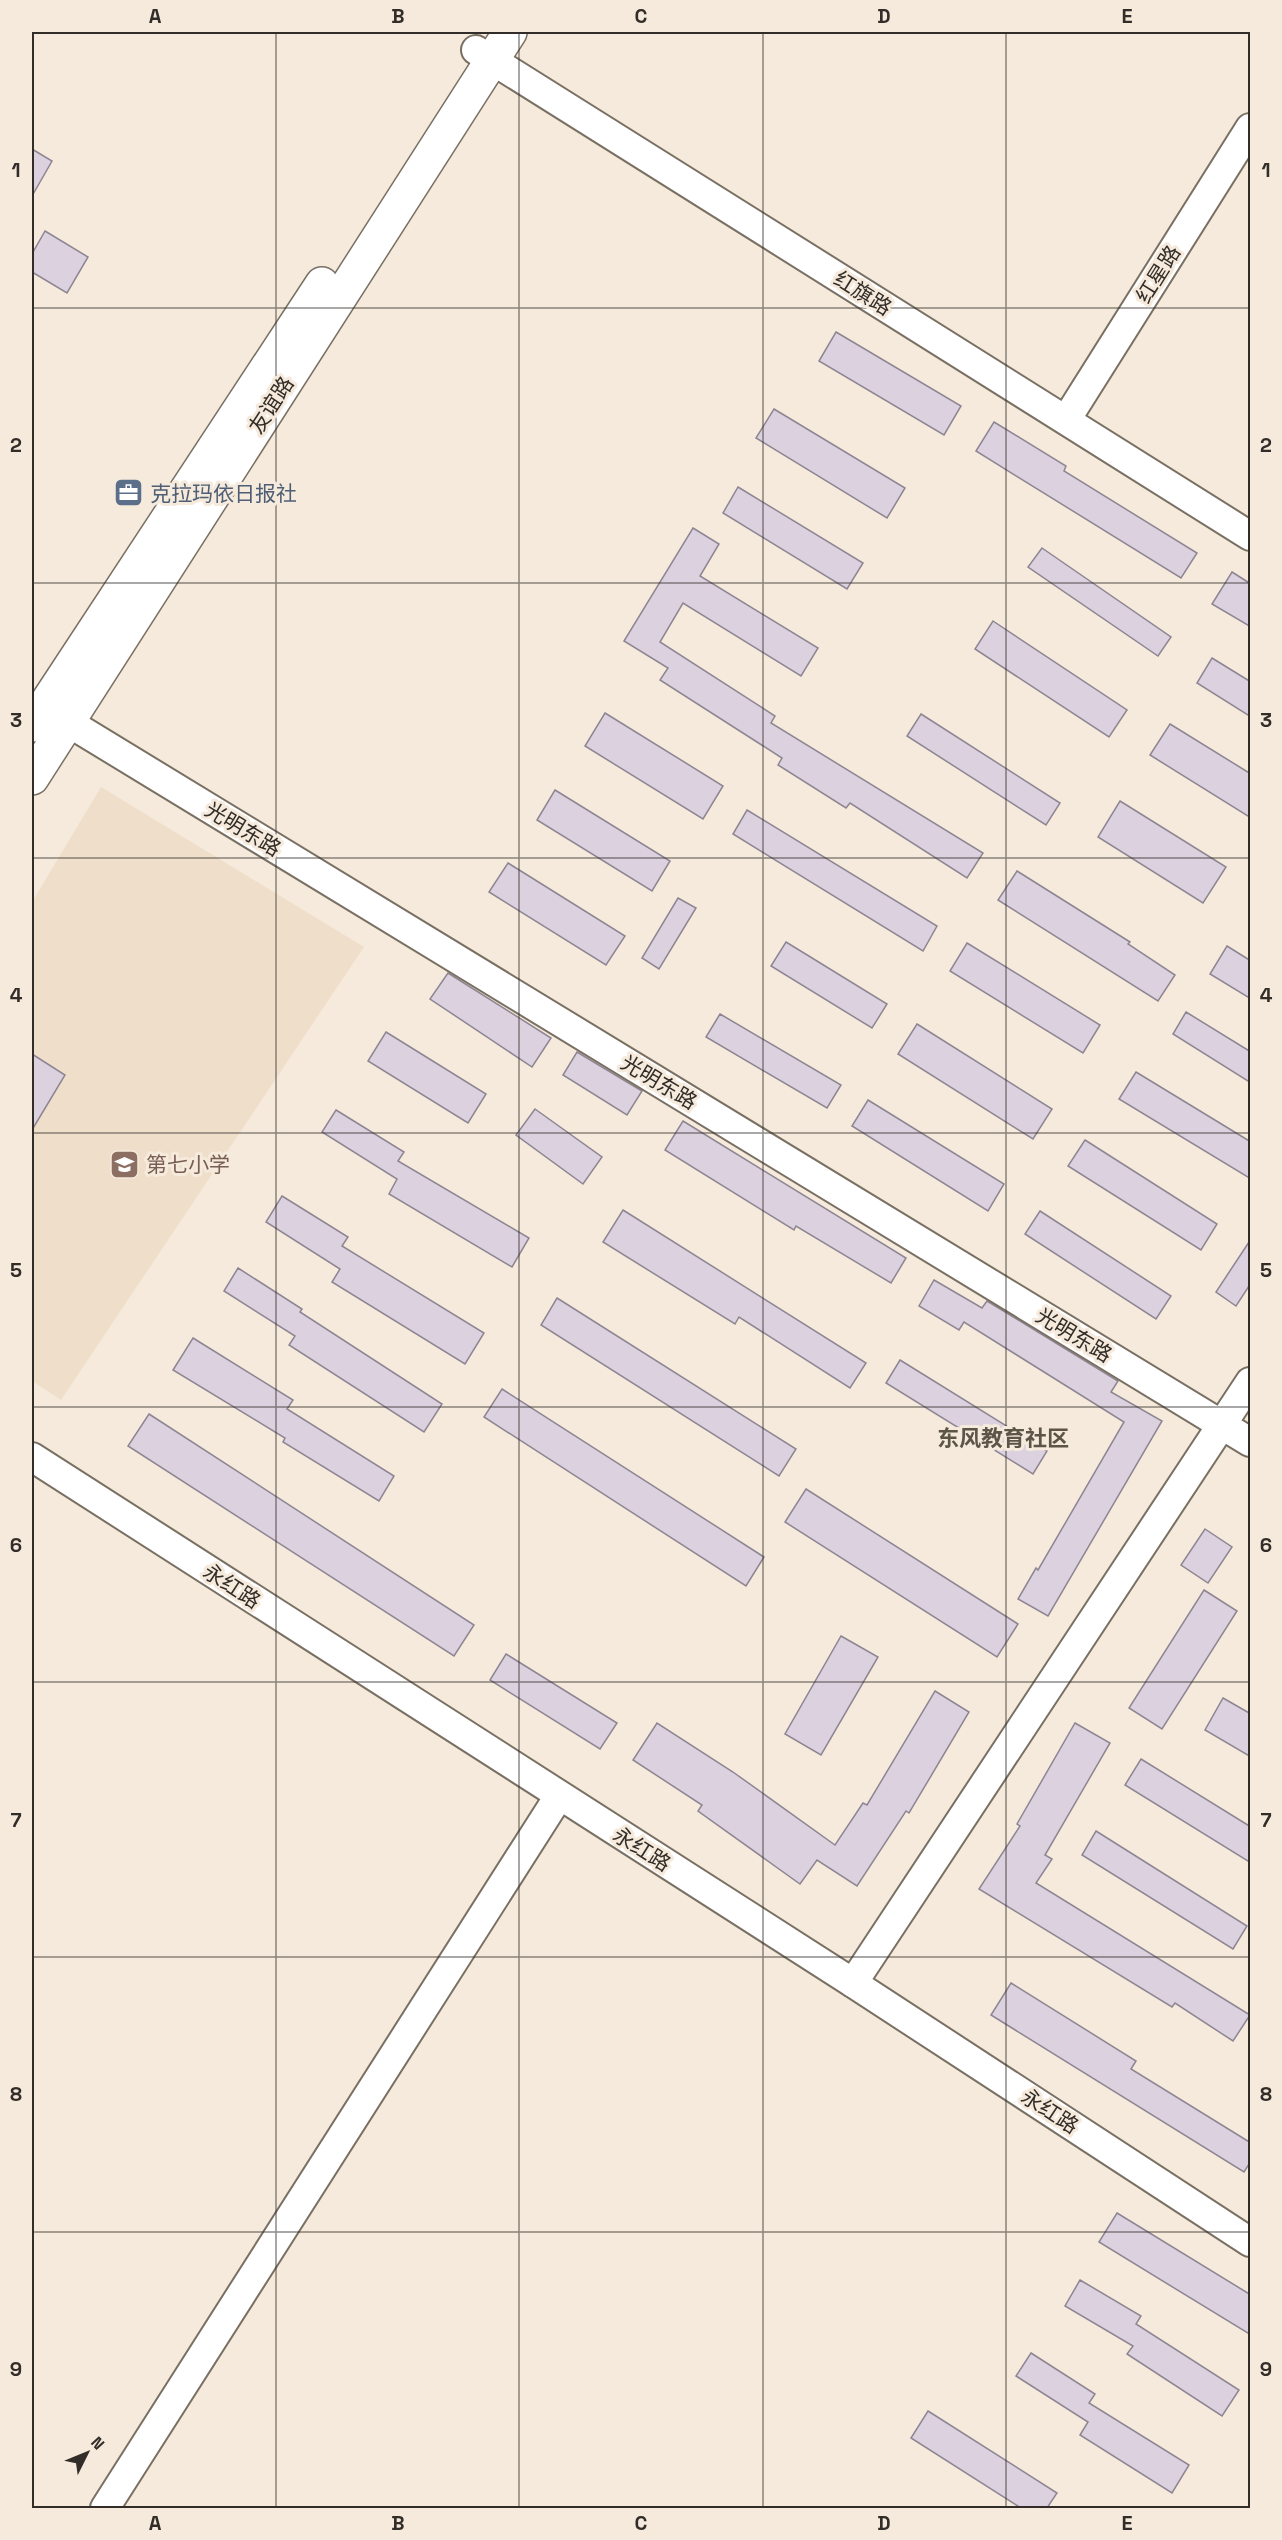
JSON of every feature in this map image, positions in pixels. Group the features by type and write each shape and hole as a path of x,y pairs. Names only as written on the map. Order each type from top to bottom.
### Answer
{"main road":[{"name":"友谊路","path":"32,778 43,713 485,47 510,32"}],"street":[{"name":"红旗路","path":"485,47 1251,536"},
{"name":"红星路","path":"1066,420 1251,128"},
{"name":"光明东路","path":"43,713 1251,1442"},
{"path":"853,1983 1251,1382"},
{"name":"永红路","path":"32,1457 559,1797 853,1983 1251,2242"},
{"path":"105,2508 559,1797"}],"shaded area":[{"name":"第七小学","path":"101,787 364,947 61,1400 32,1381 32,902"}],"building":[{"path":"32,149 52,161 32,196"},
{"path":"45,231 88,257 67,293 32,272 32,254"},
{"path":"836,332 961,406 944,435 819,361"},
{"path":"774,409 905,488 887,518 756,438"},
{"path":"994,422 1066,466 1064,471 1197,553 1181,578 976,451"},
{"path":"738,487 863,563 847,589 723,513"},
{"path":"693,528 719,544 700,576 818,648 801,676 683,603 660,642 775,716 771,723 983,853 967,878 850,803 846,808 778,765 782,758 660,680 668,668 624,641"},
{"path":"1042,548 1171,637 1158,656 1028,567"},
{"path":"1232,572 1251,584 1251,627 1212,604"},
{"path":"993,621 1127,710 1109,737 975,649"},
{"path":"1212,658 1251,682 1251,717 1197,683"},
{"path":"605,713 723,786 703,819 585,746"},
{"path":"921,714 1060,803 1046,825 907,736"},
{"path":"1170,724 1251,774 1251,818 1150,755"},
{"path":"555,790 670,861 652,891 537,820"},
{"path":"1120,801 1226,867 1203,903 1098,837"},
{"path":"747,810 937,926 923,951 733,834"},
{"path":"508,863 625,936 606,965 489,892"},
{"path":"1017,871 1130,942 1128,944 1175,975 1158,1001 998,900"},
{"path":"678,898 696,908 659,969 642,958"},
{"path":"786,942 887,1004 872,1028 771,966"},
{"path":"967,943 1100,1025 1083,1053 950,971"},
{"path":"1227,946 1251,961 1251,999 1210,974"},
{"path":"448,973 551,1038 532,1067 430,999"},
{"path":"1186,1012 1251,1052 1251,1083 1173,1034"},
{"path":"720,1014 841,1085 827,1108 706,1037"},
{"path":"917,1024 1052,1109 1033,1139 898,1054"},
{"path":"386,1032 486,1094 468,1123 368,1061"},
{"path":"577,1052 642,1091 627,1115 563,1075"},
{"path":"32,1054 65,1075 32,1130"},
{"path":"1136,1072 1251,1142 1251,1179 1119,1099"},
{"path":"868,1100 1004,1184 988,1211 852,1126"},
{"path":"535,1109 602,1157 583,1184 516,1135"},
{"path":"336,1110 404,1152 398,1161 529,1238 512,1267 389,1194 397,1179 322,1132"},
{"path":"683,1121 906,1258 891,1283 796,1226 794,1230 665,1150"},
{"path":"1085,1140 1217,1224 1201,1250 1068,1166"},
{"path":"282,1196 348,1237 342,1246 484,1333 465,1364 332,1282 340,1269 266,1222"},
{"path":"623,1210 866,1363 850,1388 739,1317 735,1324 603,1242"},
{"path":"1040,1211 1171,1296 1156,1319 1025,1234"},
{"path":"1251,1239 1251,1283 1236,1306 1216,1292"},
{"path":"238,1268 302,1309 300,1312 442,1404 424,1432 289,1345 295,1336 224,1291"},
{"path":"934,1280 982,1308 987,1301 1118,1381 1111,1392 1162,1421 1048,1616 1018,1599 1036,1568 1038,1570 1124,1422 964,1322 959,1330 919,1306"},
{"path":"557,1298 796,1449 779,1476 541,1325"},
{"path":"193,1338 293,1400 287,1409 394,1476 379,1501 283,1442 285,1438 173,1370"},
{"path":"900,1360 1047,1451 1033,1474 886,1383"},
{"path":"502,1389 764,1557 746,1586 484,1417"},
{"path":"149,1414 474,1625 454,1656 128,1446"},
{"path":"806,1489 1018,1624 997,1657 785,1522"},
{"path":"1205,1529 1232,1547 1208,1583 1181,1565"},
{"path":"1204,1590 1237,1611 1162,1729 1129,1708"},
{"path":"841,1636 878,1657 821,1755 785,1734"},
{"path":"506,1654 617,1723 600,1749 490,1680"},
{"path":"935,1691 969,1712 909,1813 906,1811 857,1886 817,1860 800,1884 698,1811 702,1805 633,1760 657,1723 733,1772 835,1845 863,1803 867,1805"},
{"path":"1223,1698 1251,1714 1251,1757 1205,1730"},
{"path":"1075,1723 1110,1743 1045,1855 1052,1859 1036,1883 1250,2015 1233,2041 1175,2003 1172,2007 979,1889 1020,1826 1017,1824"},
{"path":"1141,1759 1251,1827 1251,1863 1125,1785"},
{"path":"1096,1831 1247,1926 1233,1949 1082,1855"},
{"path":"1011,1983 1136,2061 1131,2069 1251,2143 1251,2161 1244,2172 991,2015"},
{"path":"1117,2213 1251,2295 1251,2335 1099,2242"},
{"path":"1080,2280 1141,2316 1136,2324 1239,2390 1222,2416 1127,2354 1133,2346 1065,2306"},
{"path":"1031,2353 1095,2394 1089,2403 1189,2465 1172,2493 1080,2435 1088,2422 1016,2376"},
{"path":"928,2411 1057,2493 1047,2508 1021,2508 911,2438"}],"place":[{"name":"克拉玛依日报社","path":"129,493"},
{"name":"第七小学","path":"125,1164"}],"district":[{"name":"东风教育社区","path":"1003,1438"}]}
